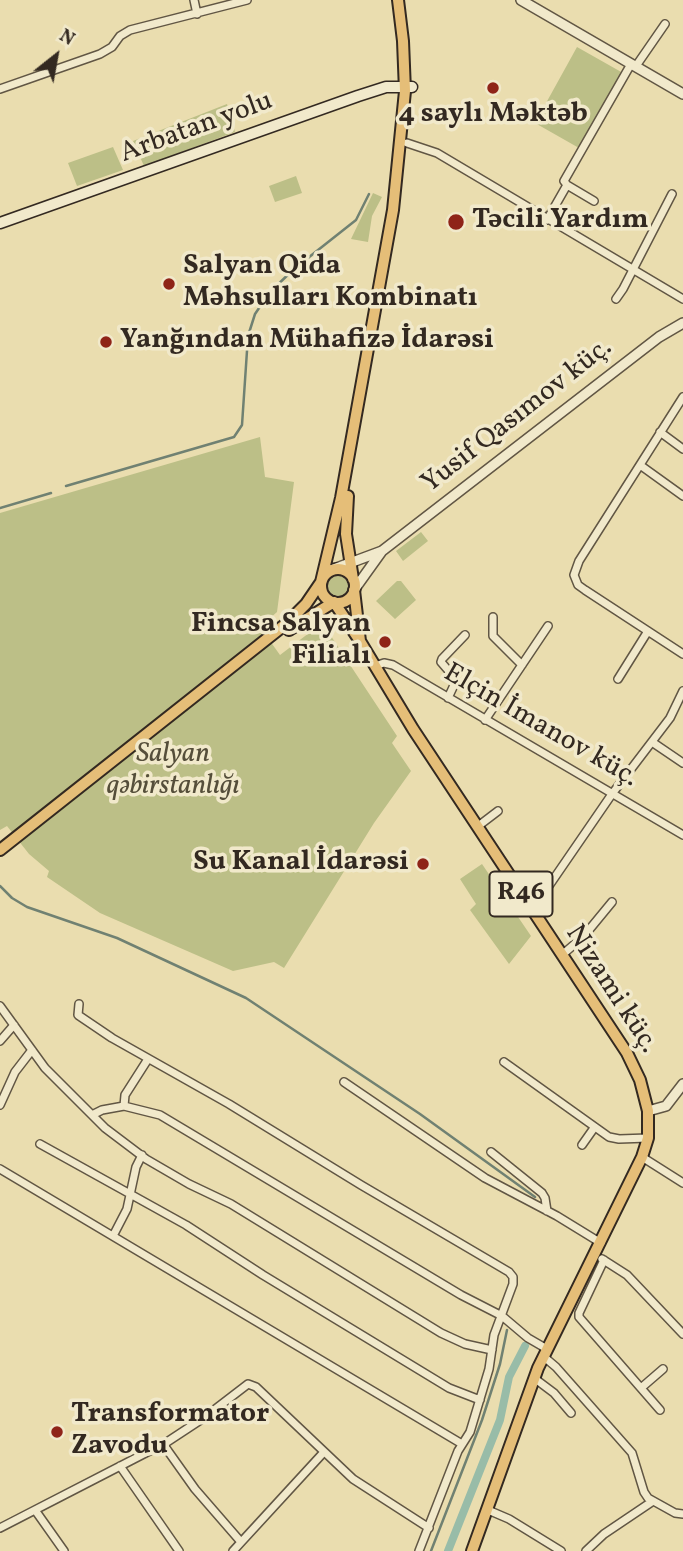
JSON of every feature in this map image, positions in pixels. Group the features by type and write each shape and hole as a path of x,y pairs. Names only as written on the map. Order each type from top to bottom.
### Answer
{"main road":[{"path":"334,602 322,592 321,582 343,486 388,243 408,87 398,0"},
{"path":"359,641 346,534 346,503 391,257 407,143 410,41 405,0"},
{"name":"Arbatan yolu","path":"0,223 358,96 386,87 408,87"},
{"path":"0,850 287,623 306,604 331,570 342,569 354,585"},
{"path":"0,859 292,628 334,602 344,601 354,585"},
{"name":"Nizami küç.","path":"334,602 634,1066 644,1091 648,1111 648,1138 642,1157"},
{"name":"R46","path":"472,1551 545,1352 600,1258 601,1243 642,1157"}],"street":[{"path":"194,0 197,14"},
{"path":"0,89 100,54 130,30 247,0"},
{"path":"521,0 683,94"},
{"path":"594,201 564,183 565,178 634,65 665,24"},
{"path":"407,143 437,153 683,299"},
{"path":"547,220 567,185"},
{"path":"616,299 672,194"},
{"name":"Yusif Qasımov küç.","path":"382,551 659,337 683,323"},
{"path":"683,397 579,561 574,575 578,585 683,654"},
{"path":"660,432 683,449"},
{"path":"640,465 683,496"},
{"path":"331,570 382,551"},
{"path":"354,585 382,551"},
{"path":"493,617 493,636 522,665"},
{"path":"485,719 548,626"},
{"path":"618,679 648,631"},
{"path":"449,698 455,683 454,677 442,659 466,635"},
{"name":"Elçin İmanov küç.","path":"375,666 388,663 683,835"},
{"path":"529,906 544,893 612,794 670,718 683,691"},
{"path":"652,742 683,763"},
{"path":"477,827 498,811"},
{"path":"562,955 584,936 612,902"},
{"path":"79,1004 78,1015 509,1272 513,1277 513,1284 494,1335 470,1432 462,1444 419,1551"},
{"path":"0,1006 45,1068 92,1115 164,1171 231,1204 452,1339 492,1350"},
{"path":"0,1041 14,1025"},
{"path":"0,1105 15,1072 32,1050"},
{"path":"124,1106 125,1095 148,1059"},
{"path":"504,1062 609,1137 648,1138"},
{"path":"344,1082 485,1178 601,1243"},
{"path":"648,1111 666,1105 683,1084"},
{"path":"92,1115 102,1110 124,1106 160,1115 461,1295 502,1316 545,1352 632,1453 644,1492 653,1501 675,1513 683,1514"},
{"path":"582,1145 594,1128"},
{"path":"40,1144 186,1225 449,1388 480,1400"},
{"path":"491,1152 542,1193 547,1211"},
{"path":"113,1236 127,1209 136,1167 142,1155"},
{"path":"642,1157 683,1183"},
{"path":"0,1169 462,1444"},
{"path":"660,1410 579,1317 600,1258 627,1275 683,1334"},
{"path":"640,1388 663,1369"},
{"path":"534,1378 554,1393 571,1413"},
{"path":"0,1528 163,1444 205,1417 248,1384 256,1387 361,1485 429,1528"},
{"path":"163,1444 195,1489 241,1542"},
{"path":"233,1551 324,1452"},
{"path":"120,1466 178,1551"},
{"path":"586,1551 613,1527 653,1501"},
{"path":"35,1510 64,1551"},
{"path":"488,1510 509,1519 561,1551"}],"green space":[{"path":"577,47 623,73 579,148 535,123"},
{"path":"227,104 235,132 144,166 133,141"},
{"path":"113,147 123,170 77,186 68,163"},
{"path":"296,176 302,193 275,202 269,186"},
{"path":"373,193 382,197 372,216 368,242 351,239"},
{"name":"Salyan qəbirstanlığı","path":"260,437 265,477 294,482 277,612 260,627 280,655 313,630 327,630 397,736 392,743 411,771 374,823 284,968 274,962 233,971 100,913 47,877 49,871 29,854 7,826 0,830 0,513"},
{"path":"421,532 428,541 403,561 396,551"},
{"path":"338,576 345,579 348,586 345,593 338,596 331,593 328,586 331,579"},
{"path":"397,581 401,581 416,600 395,619 376,601"},
{"path":"482,864 531,936 509,964 470,910 476,904 460,879"}],"waterway":[{"path":"66,486 234,437 242,425 248,336 255,314 270,292 294,269 356,220 369,194"},
{"path":"0,508 51,493"},
{"path":"0,886 12,898 27,907 117,938 246,998 420,1114 535,1197"},
{"path":"431,1551 482,1420 500,1364 507,1330"},
{"path":"448,1551 500,1420 509,1377 525,1346"}],"place":[{"name":"4 saylı Məktəb","path":"493,88"},
{"name":"Təcili Yardım","path":"456,222"},
{"name":"Salyan Qida Məhsulları Kombinatı","path":"169,284"},
{"name":"Yanğından Mühafizə İdarəsi","path":"106,342"},
{"name":"Fincsa Salyan Filialı","path":"385,642"},
{"name":"Su Kanal İdarəsi","path":"423,864"},
{"name":"Transformator Zavodu","path":"57,1432"}]}
